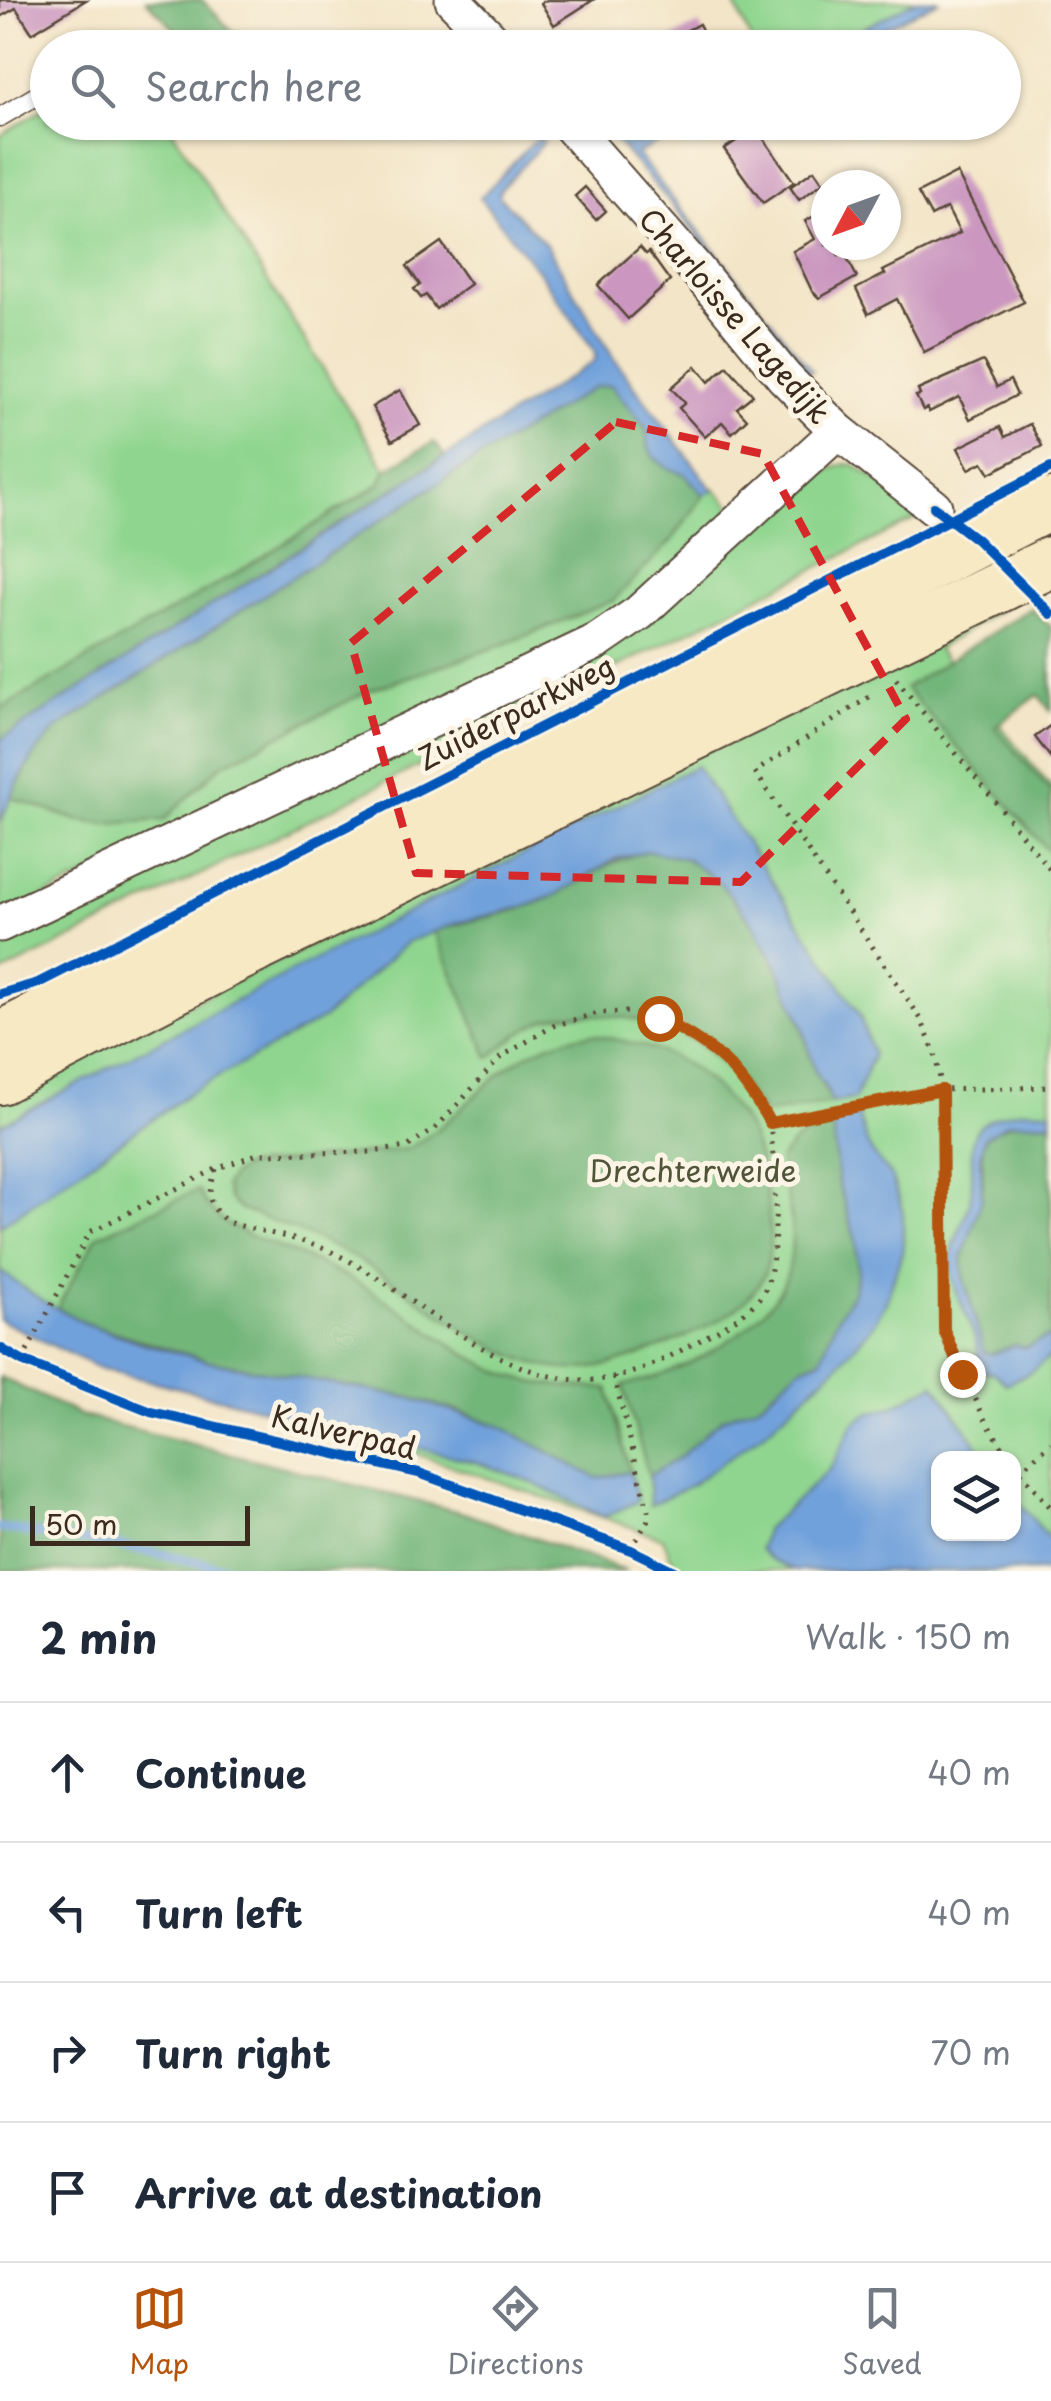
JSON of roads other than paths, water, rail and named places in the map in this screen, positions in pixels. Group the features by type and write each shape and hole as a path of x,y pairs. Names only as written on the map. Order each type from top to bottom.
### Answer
{"main road":[{"name":"Zuiderparkweg","path":"0,1037 1051,504"},
{"path":"0,1079 246,952 1051,562"}],"street":[{"path":"453,0 482,30"},
{"name":"Charloisse Lagedijk","path":"583,140 784,377 838,431 934,507"},
{"path":"0,924 233,811 501,689 607,635 638,613 838,431"}],"lane":[{"path":"0,117 30,100"}],"water":[{"path":"917,0 940,0 880,30 860,30"},
{"path":"535,140 542,140 499,196 546,244 615,360 713,490 704,495 685,474 667,468 654,457 646,428 611,385 595,387 58,728 23,773 0,824 0,740 595,361 595,352 539,272 480,198"},
{"path":"615,140 664,140 637,154 812,371 806,372 676,209"},
{"path":"696,766 859,1013 873,1055 855,1099 831,1103 815,1071 802,1024 777,966 751,921 720,883 687,859 648,851 616,859 556,895 528,906 457,923 407,942 324,1018 191,1092 0,1226 0,1125"},
{"path":"1023,1110 1051,1111 1051,1122 1008,1123 985,1137 981,1153 982,1199 962,1259 984,1352 993,1354 1015,1345 1025,1348 1051,1336 1051,1356 1031,1372 1006,1384 994,1373 974,1370 977,1347 952,1277 951,1258 970,1201 972,1142 976,1131 1000,1115"},
{"path":"857,1113 869,1148 891,1176 903,1210 903,1249 886,1303 870,1329 838,1365 766,1431 691,1485 650,1505 649,1476 680,1457 723,1418 760,1404 801,1367 821,1359 835,1322 853,1293 858,1271 856,1241 838,1182 832,1117"},
{"path":"0,1271 43,1301 87,1324 146,1344 209,1361 411,1398 500,1426 597,1478 630,1472 638,1501 604,1517 524,1479 479,1463 99,1368 0,1320"},
{"path":"935,1384 981,1451 931,1451 931,1541 1021,1541 1021,1505 1051,1541 1051,1571 796,1571 770,1560 760,1549 765,1530 831,1468 853,1424 868,1413 891,1407"}],"waterway":[{"path":"0,1528 126,1547 241,1571"}],"park label":[{"name":"Drechterweide","path":"693,1169"}]}
